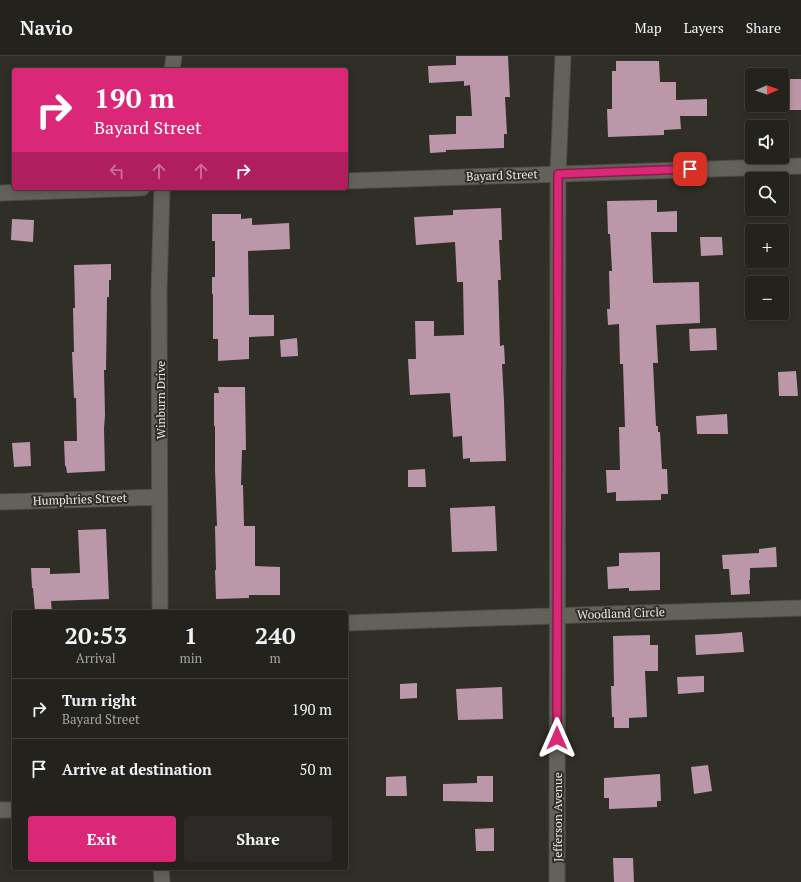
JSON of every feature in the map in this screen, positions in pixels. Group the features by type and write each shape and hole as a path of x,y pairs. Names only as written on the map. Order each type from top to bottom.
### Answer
{"street":[{"path":"172,68 174,56"},
{"name":"Jefferson Avenue","path":"556,882 558,174 563,56"},
{"name":"Bayard Street","path":"348,181 801,166"},
{"path":"0,193 85,190"},
{"name":"Winburn Drive","path":"160,610 159,292 162,190"},
{"name":"Humphries Street","path":"0,502 160,497"},
{"name":"Woodland Circle","path":"348,623 801,608"},
{"path":"0,810 12,810"},
{"path":"162,870 162,882"}],"building":[{"path":"456,56 508,56 510,97 505,97 507,134 504,134 504,148 446,150 446,152 430,153 429,135 456,134 456,116 472,116 470,85 464,86 464,81 429,83 428,66 456,65"},
{"path":"616,61 659,61 660,82 676,82 676,100 707,99 707,116 680,116 681,129 664,130 664,135 608,137 607,109 612,109 612,71 616,71"},
{"path":"789,79 801,79 801,110 789,110"},
{"path":"657,200 657,212 677,211 677,232 651,232 653,283 699,282 700,323 656,325 658,363 653,363 656,426 658,426 658,432 660,432 662,469 667,469 668,494 661,494 661,500 616,501 616,492 607,493 606,470 620,470 619,427 625,427 623,364 620,364 619,324 608,325 607,309 610,309 609,271 612,271 610,234 608,234 607,201"},
{"path":"501,208 502,240 499,240 501,280 498,280 500,346 504,345 505,364 502,364 506,461 470,462 470,458 463,459 462,436 453,437 450,393 410,395 408,359 416,359 415,321 434,321 434,336 464,335 463,282 457,282 455,242 416,245 414,217 453,215 453,210"},
{"path":"212,214 241,214 241,219 252,218 252,225 289,223 290,249 248,251 249,315 274,315 274,336 249,337 249,359 218,361 218,339 213,339 212,277 215,277 215,241 212,241"},
{"path":"12,219 34,220 33,242 11,240"},
{"path":"700,237 722,237 723,255 701,256"},
{"path":"111,264 109,297 107,297 106,370 104,370 105,471 67,473 65,466 64,441 77,441 76,398 74,398 72,352 74,352 74,265"},
{"path":"716,328 717,350 690,351 689,329"},
{"path":"297,338 298,356 281,357 280,340"},
{"path":"796,371 798,396 779,396 778,372"},
{"path":"218,387 245,387 246,450 242,450 241,485 243,485 244,526 255,526 255,566 280,567 280,595 249,595 249,598 216,599 215,526 217,526 214,393 219,393"},
{"path":"727,414 728,434 697,434 696,416"},
{"path":"30,442 31,466 14,467 12,443"},
{"path":"425,469 426,487 408,487 408,470"},
{"path":"495,506 497,551 452,552 450,508"},
{"path":"106,529 109,599 51,601 52,610 35,610 31,568 50,568 50,574 80,573 78,530"},
{"path":"776,547 777,567 750,568 750,594 731,595 729,569 723,569 722,555 759,553 759,549"},
{"path":"660,552 660,590 629,591 629,588 608,589 607,567 619,566 619,553"},
{"path":"742,632 744,652 696,655 695,635"},
{"path":"650,635 650,645 658,645 658,671 645,671 647,717 629,718 629,728 614,728 614,717 612,717 611,686 614,686 613,636"},
{"path":"704,676 704,692 678,694 677,677"},
{"path":"417,683 417,698 400,699 400,684"},
{"path":"502,687 503,719 458,720 456,689"},
{"path":"708,765 712,791 694,794 691,767"},
{"path":"660,774 661,801 657,801 657,807 609,809 609,798 604,798 604,778"},
{"path":"406,776 407,796 386,796 386,777"},
{"path":"477,776 493,776 493,802 443,801 443,784 477,783"},
{"path":"494,828 494,851 476,851 475,829"},
{"path":"613,858 633,858 634,882 614,882"}],"route":[{"path":"557,738 558,174 690,169"}]}
